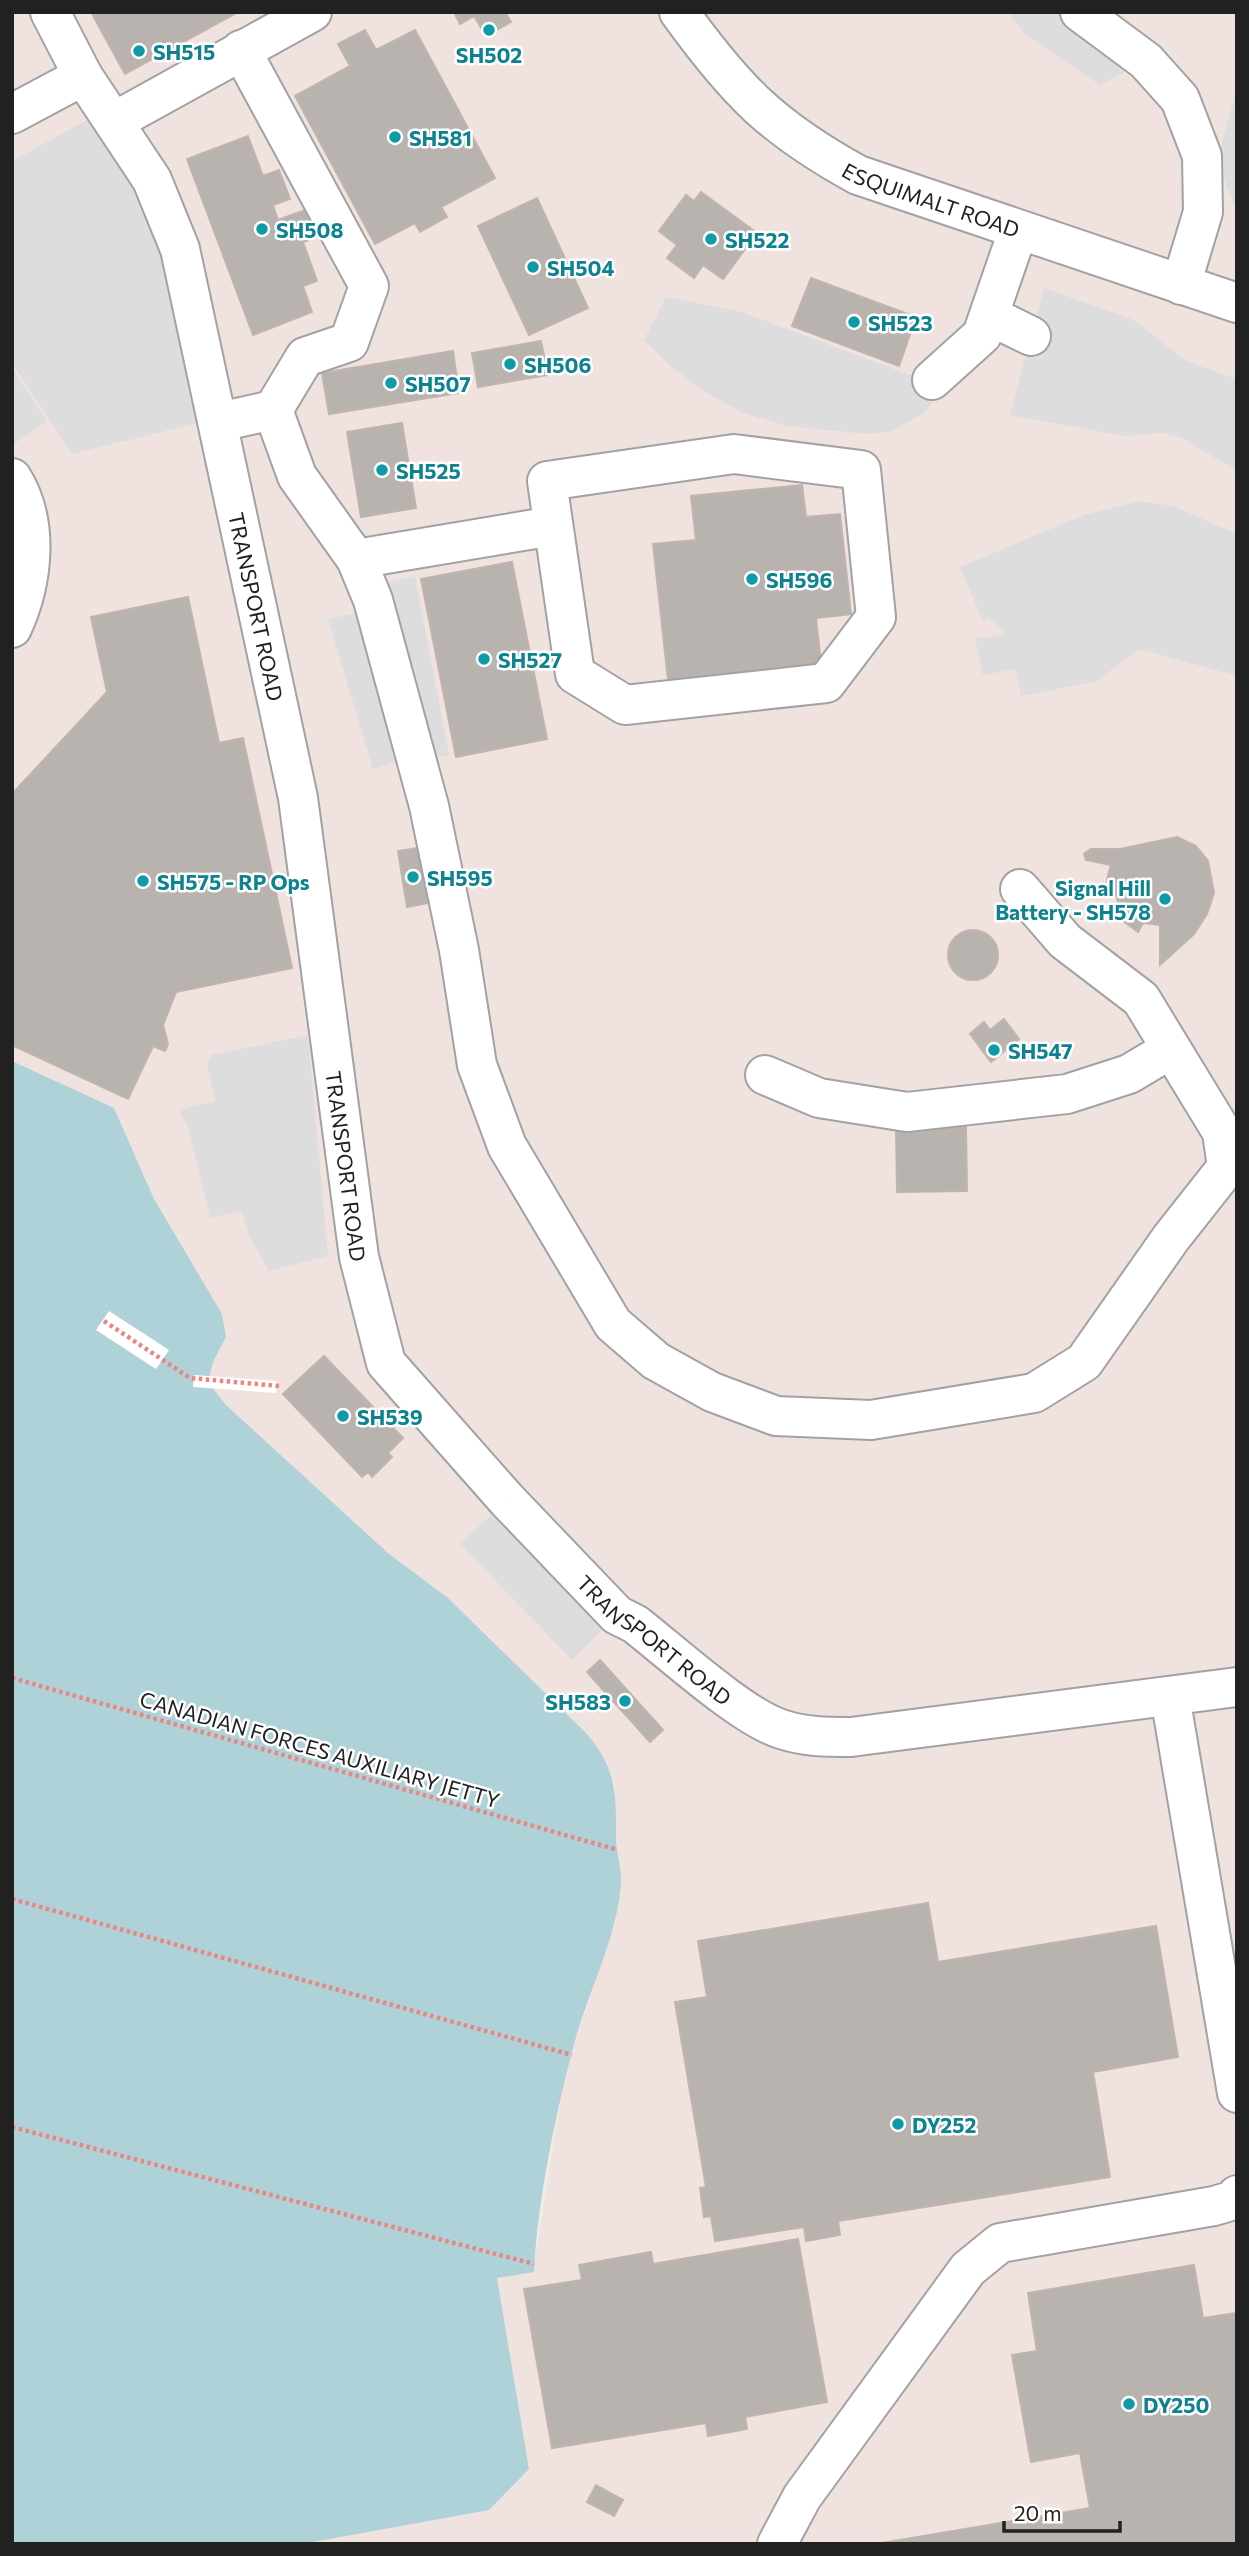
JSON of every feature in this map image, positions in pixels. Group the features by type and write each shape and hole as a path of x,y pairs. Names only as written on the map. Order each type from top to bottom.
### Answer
{"street":[{"name":"TRANSPORT ROAD","path":"50,12 83,76 152,180 180,249 298,798 359,1257 386,1363 507,1500 617,1615 635,1624 743,1708 778,1729 812,1737 851,1737 1237,1687"},
{"path":"115,121 312,12"},
{"name":"ESQUIMALT ROAD","path":"679,12 719,68 753,104 808,148 858,176 1236,301"},
{"path":"1080,12 1146,61 1180,99 1202,156 1203,212 1181,285"},
{"path":"219,422 273,410 305,357 349,342 369,286 241,51"},
{"path":"12,114 83,76"},
{"path":"932,380 982,335 1018,231"},
{"path":"990,316 1031,335"},
{"path":"273,410 297,475 356,558 373,600 429,806 459,950 477,1065 507,1146 613,1324 656,1362 712,1392 776,1416 871,1420 1034,1393 1084,1362 1171,1238 1227,1167 1222,1132 1141,999 1065,941 1020,889"},
{"path":"734,454 861,470 876,617 826,683 625,705 575,674 553,526 547,481 734,454"},
{"path":"12,478 19,488 32,530 23,604 12,628"},
{"path":"356,558 553,526"},
{"path":"765,1075 819,1098 907,1112 1067,1094 1129,1074 1171,1049"},
{"path":"1170,1696 1237,2093"},
{"path":"777,2544 802,2497 968,2269 982,2256 1000,2243 1214,2206 1234,2200 1237,2195"}],"path":[{"path":"104,1321 190,1378 279,1386"},
{"name":"CANADIAN FORCES AUXILIARY JETTY","path":"12,1678 618,1850"},
{"path":"12,1899 572,2055"},
{"path":"12,2127 534,2264"}],"shaded area":[{"path":"12,12 1237,12 1237,2544 302,2544 489,2510 529,2469 497,2278 534,2264 562,2092 572,2052 614,1927 621,1881 616,1851 615,1785 489,1637 448,1598 389,1554 226,1405 208,1382 213,1362 226,1337 154,1199 114,1108 12,1061"},
{"path":"1008,12 1080,12 1146,61 1100,85 1025,34"},
{"path":"1237,88 1237,213 1217,161"},
{"path":"107,109 152,180 218,418 72,454 12,363 12,161"},
{"path":"1044,288 1134,320 1186,361 1237,379 1237,471 1182,438 1163,433 1123,436 1010,415"},
{"path":"666,297 742,312 904,373 946,384 924,413 892,431 866,434 786,426 741,412 704,391 674,369 644,340"},
{"path":"12,368 47,421 12,445"},
{"path":"1139,501 1173,506 1237,534 1237,676 1139,649 1097,681 1021,696 1015,669 983,675 975,639 1005,634 989,618 983,621 960,567 1084,515"},
{"path":"415,576 449,755 425,759 385,583"},
{"path":"358,613 400,760 373,769 328,619"},
{"path":"308,1035 328,1256 269,1271 248,1233 242,1211 210,1218 189,1129 179,1110 215,1101 207,1064 211,1055"},
{"path":"507,1500 617,1615 572,1660 460,1544"}],"water":[{"path":"12,1061 114,1108 154,1199 222,1314 226,1337 213,1362 208,1382 226,1405 389,1554 448,1598 587,1734 604,1759 613,1783 616,1844 621,1878 618,1906 607,1948 578,2031 559,2104 543,2190 534,2272 497,2278 529,2469 489,2510 302,2544 12,2544"}],"pier":[{"path":"109,1311 169,1350 156,1369 96,1330"},
{"path":"194,1375 277,1381 276,1393 193,1387"}],"building":[{"name":"SH515","path":"91,12 198,12 207,29 125,74"},
{"path":"198,12 238,12 207,29"},
{"name":"SH502","path":"454,12 505,12 511,22 486,36 474,16 460,24"},
{"name":"SH581","path":"365,30 376,50 415,30 495,178 441,207 447,217 420,232 415,223 375,244 295,96 350,66 338,44"},
{"name":"SH508","path":"248,136 263,176 279,170 290,199 273,205 278,220 305,210 315,238 303,242 317,281 303,286 312,312 253,335 187,159"},
{"name":"SH522","path":"701,192 757,233 723,279 703,265 694,278 667,258 677,245 659,231 686,195 694,201"},
{"name":"SH504","path":"537,198 588,308 529,335 478,226"},
{"name":"SH523","path":"811,278 916,317 899,366 792,326"},
{"name":"SH506","path":"541,341 548,375 478,387 472,353"},
{"name":"SH507","path":"453,351 459,393 329,414 322,373"},
{"name":"SH525","path":"402,423 416,508 361,517 347,432"},
{"name":"SH596","path":"802,485 806,517 840,514 851,614 816,618 821,663 668,680 653,544 696,540 691,496"},
{"name":"SH527","path":"512,562 547,739 456,757 421,579"},
{"name":"SH575 - RP Ops","path":"188,597 219,743 243,738 292,968 176,992 163,1025 168,1044 165,1051 153,1046 128,1099 12,1045 12,794 107,692 91,617"},
{"name":"Signal Hill Battery - SH578","path":"1177,837 1196,846 1208,861 1214,893 1207,914 1194,934 1160,965 1160,925 1143,923 1138,932 1122,920 1112,908 1119,905 1115,892 1108,893 1107,879 1111,865 1086,860 1084,854 1091,849 1120,849"},
{"name":"SH595","path":"419,848 428,903 407,907 398,851"},
{"path":"973,930 991,937 998,955 991,973 973,980 955,973 948,955 955,937"},
{"name":"SH547","path":"1004,1019 1019,1039 991,1062 970,1034 984,1022 990,1030"},
{"path":"966,1127 967,1191 897,1192 896,1128"},
{"name":"SH539","path":"324,1356 403,1438 388,1453 392,1457 372,1477 368,1472 362,1477 283,1394"},
{"name":"SH583","path":"600,1660 663,1730 650,1742 587,1672"},
{"name":"DY252","path":"928,1903 938,1962 1156,1926 1178,2057 1093,2072 1110,2177 838,2221 840,2235 806,2241 804,2227 715,2241 711,2216 704,2217 700,2188 706,2187 675,2002 707,1997 698,1941"},
{"path":"798,2239 827,2402 745,2417 747,2429 708,2436 706,2423 552,2448 524,2289 582,2280 579,2265 651,2252 653,2264"},
{"name":"DY250","path":"1194,2265 1203,2318 1237,2313 1237,2544 876,2544 1090,2508 1080,2453 1031,2462 1012,2355 1037,2351 1028,2293"},
{"path":"596,2485 623,2500 614,2516 587,2502"}],"place":[{"name":"SH502","path":"489,30"},
{"name":"SH515","path":"139,51"},
{"name":"SH581","path":"395,137"},
{"name":"SH508","path":"262,229"},
{"name":"SH522","path":"711,239"},
{"name":"SH504","path":"533,267"},
{"name":"SH523","path":"854,322"},
{"name":"SH506","path":"510,364"},
{"name":"SH507","path":"391,383"},
{"name":"SH525","path":"382,470"},
{"name":"SH596","path":"752,579"},
{"name":"SH527","path":"484,659"},
{"name":"SH595","path":"413,877"},
{"name":"SH575 - RP Ops","path":"143,881"},
{"name":"Signal Hill Battery - SH578","path":"1165,899"},
{"name":"SH547","path":"994,1050"},
{"name":"SH539","path":"343,1416"},
{"name":"SH583","path":"625,1701"},
{"name":"DY252","path":"898,2124"},
{"name":"DY250","path":"1129,2404"}]}
